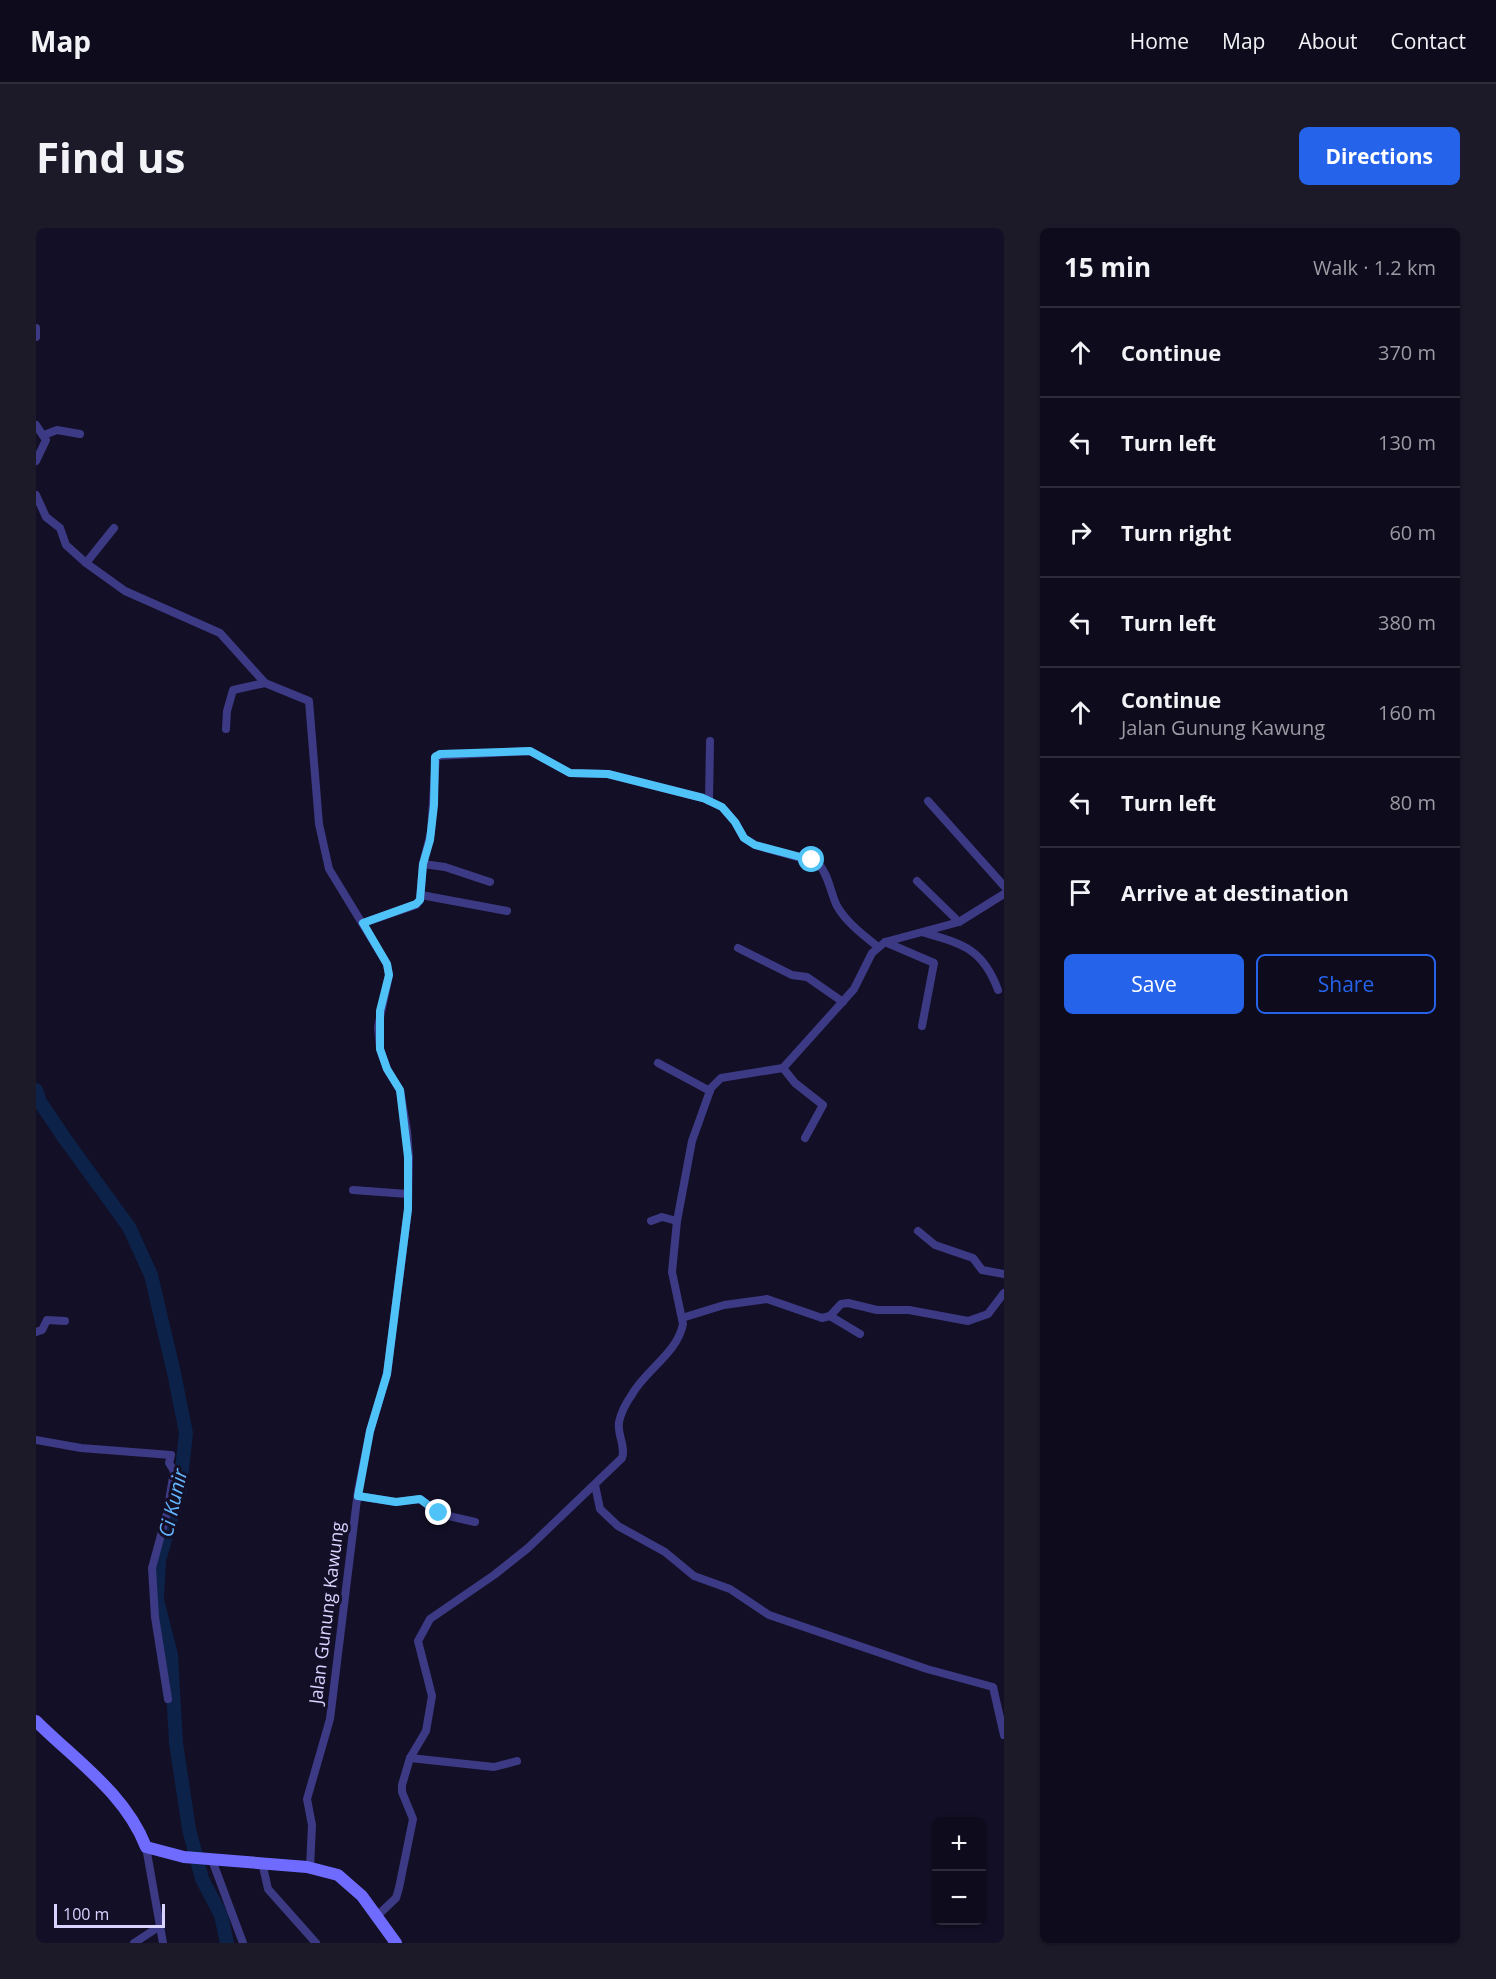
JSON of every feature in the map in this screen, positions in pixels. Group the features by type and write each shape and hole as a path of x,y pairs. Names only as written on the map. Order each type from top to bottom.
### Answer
{"street":[{"path":"36,328 36,337"},
{"path":"36,425 45,435 46,440 36,461"},
{"path":"45,435 57,430 80,434"},
{"path":"36,495 46,517"},
{"path":"36,511 60,528 66,545 86,563 125,591 219,633 265,683"},
{"path":"86,563 114,528"},
{"path":"226,729 227,711 233,690 265,683"},
{"name":"Jalan Gunung Kawung","path":"265,683 309,701 322,846 328,869 387,964 389,975 380,1011 380,1049 387,1069 400,1090 407,1131 408,1194 402,1264 387,1374 370,1431 358,1496 330,1719 307,1799 312,1826 310,1868"},
{"path":"710,741 708,768 710,801"},
{"path":"363,923 416,904 421,895 423,864 430,840 436,788 434,760 438,754 530,751 570,773 608,774 710,801 729,814 744,838 765,849 818,863 823,868 838,907 856,928 881,944 934,963 922,1026"},
{"path":"928,801 1004,886"},
{"path":"423,864 445,867 490,882"},
{"path":"918,881 958,922"},
{"path":"377,1916 396,1898 413,1819 402,1792 402,1785 410,1758 426,1731 432,1696 418,1641 430,1619 482,1584 522,1552 622,1458 624,1451 620,1421 623,1412 638,1385 675,1342 682,1330 682,1318 672,1272 677,1221 692,1141 710,1091 721,1078 783,1068 843,1002 861,979 881,944 958,922 1004,894"},
{"path":"421,895 507,911"},
{"path":"924,933 956,942 974,952 987,965 998,990"},
{"path":"738,948 792,975 807,977 843,1002"},
{"path":"658,1063 710,1091"},
{"path":"783,1068 795,1083 823,1105 805,1138"},
{"path":"353,1190 408,1194"},
{"path":"651,1221 662,1217 677,1221"},
{"path":"918,1231 938,1246 973,1258 982,1270 1004,1274"},
{"path":"682,1318 724,1305 766,1299 819,1318 830,1316 841,1304 848,1303 884,1311 909,1310 935,1313 968,1321 988,1314 1004,1293"},
{"path":"830,1316 860,1334"},
{"path":"36,1332 42,1330 47,1320 65,1321"},
{"path":"36,1440 81,1448 171,1455 169,1463 174,1471 172,1485 152,1578 168,1700"},
{"path":"595,1485 600,1509 611,1521 665,1552 694,1576 730,1589 769,1615 927,1669 993,1687 1004,1735"},
{"path":"358,1496 396,1502 420,1499 440,1514 475,1522"},
{"path":"36,1721 81,1760 133,1819 146,1847 163,1943"},
{"path":"410,1758 494,1767 517,1761"},
{"path":"146,1847 184,1857 262,1862 310,1868 338,1875 362,1896 396,1943"},
{"path":"208,1860 243,1943"},
{"path":"262,1862 268,1889 316,1943"},
{"path":"134,1943 160,1926"}],"waterway":[{"name":"Ci Kunir","path":"36,1090 40,1102 65,1139 129,1227 151,1275 174,1373 186,1433 180,1488 159,1560 157,1600 171,1655 176,1743 189,1829 202,1879 221,1915 227,1943"}],"route":[{"path":"439,1513 420,1499 396,1502 358,1496 370,1431 384,1388 389,1363 408,1209 407,1131 403,1106 400,1090 387,1069 380,1049 378,1027 389,975 387,964 363,923 416,904 420,900 423,864 430,840 434,805 435,757 440,754 530,751 542,755 560,769 570,773 608,774 703,798 722,807 735,822 744,838 755,845 812,860"}]}
